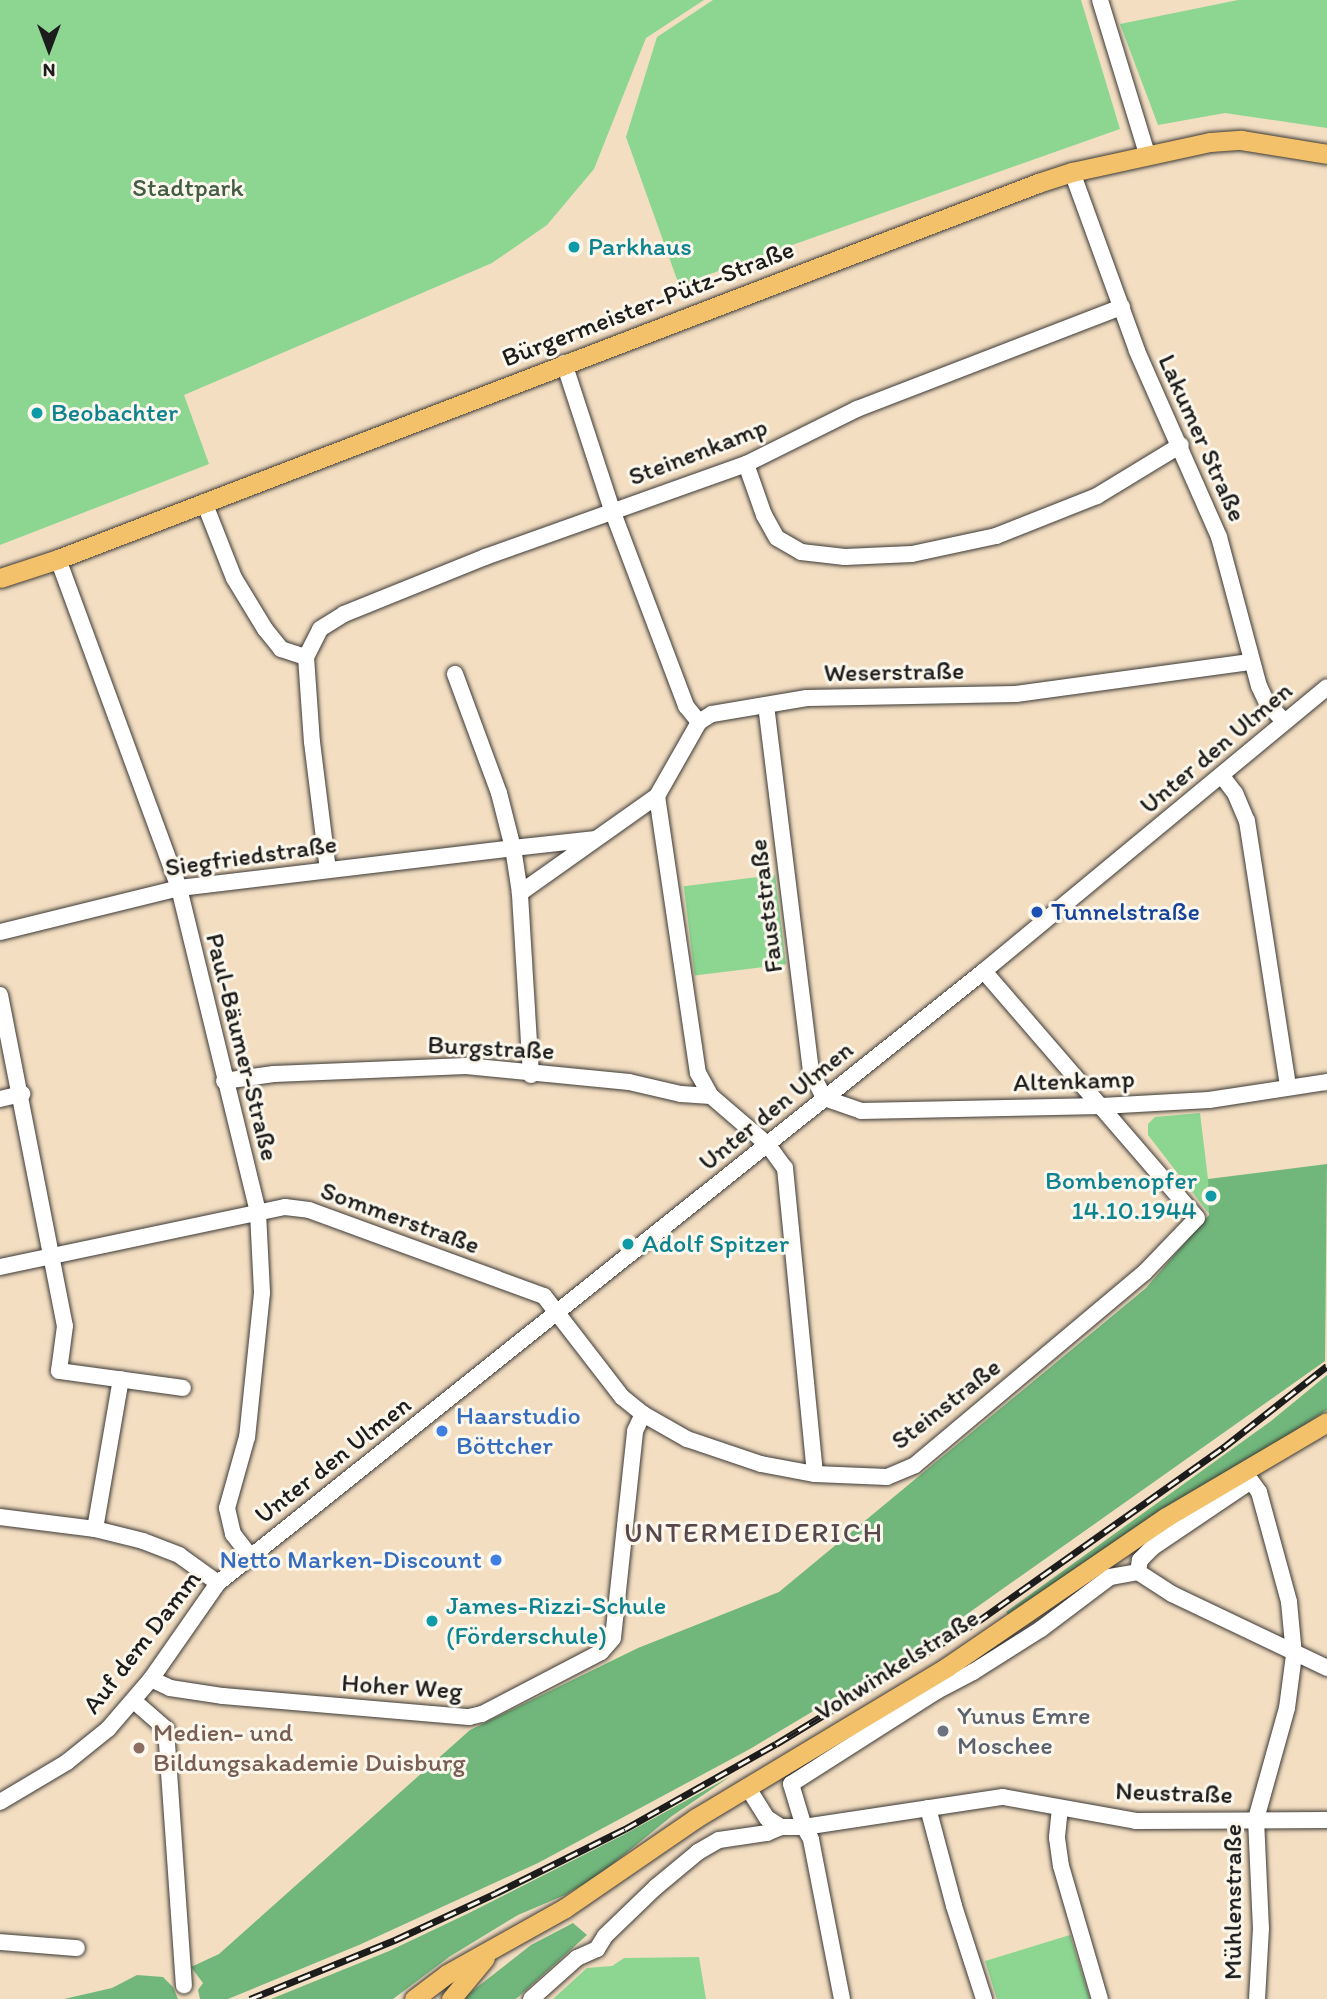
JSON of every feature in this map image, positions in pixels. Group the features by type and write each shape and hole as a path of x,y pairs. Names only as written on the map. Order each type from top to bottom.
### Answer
{"main road":[{"name":"Bürgermeister-Pütz-Straße","path":"0,578 58,559 564,363 1072,172 1191,145 1241,140 1327,154"},
{"name":"Vohwinkelstraße","path":"414,1999 447,1974 565,1909 696,1818 947,1667 1166,1517 1327,1422"},
{"name":"Vohwinkelstraße","path":"451,1999 493,1949"}],"street":[{"path":"1100,0 1147,155"},
{"name":"Lakumer Straße","path":"1072,172 1154,391 1181,445 1219,537 1250,662 1267,703 1285,723"},
{"name":"Steinenkamp","path":"306,657 320,629 344,614 612,510 655,498 746,464 857,409 1122,307"},
{"path":"520,893 657,796 699,722 686,706 612,510 564,363"},
{"path":"746,464 769,526 777,538 801,552 845,557 912,554 996,536 1097,496 1181,445"},
{"path":"204,502 234,578 265,629 281,649 306,657 312,742 328,870"},
{"name":"Paul-Bäumer-Straße","path":"58,559 179,888 258,1213 262,1293 247,1437 227,1508 233,1534 251,1557"},
{"name":"Weserstraße","path":"699,722 712,714 807,698 1016,694 1250,662"},
{"path":"455,674 499,793 513,848 520,893 531,1074"},
{"name":"Unter den Ulmen","path":"251,1557 984,971 1327,687"},
{"name":"Fauststraße","path":"766,705 811,1072 824,1098"},
{"path":"1222,776 1236,793 1247,821 1288,1087"},
{"path":"657,796 698,1073 711,1096 768,1145 785,1167 815,1474"},
{"path":"513,848 596,839"},
{"name":"Siegfriedstraße","path":"0,932 179,888 513,848"},
{"path":"984,971 1102,1107"},
{"path":"0,995 22,1094 65,1326 59,1371 183,1388"},
{"name":"Burgstraße","path":"225,1081 274,1074 466,1066 629,1082 681,1094 711,1096"},
{"name":"Altenkamp","path":"824,1098 861,1111 1102,1107 1209,1100 1327,1082"},
{"path":"0,1099 22,1094"},
{"name":"Steinstraße","path":"558,1312 589,1358 622,1397 643,1414 687,1439 720,1452 815,1474 887,1477 915,1465 1144,1273 1197,1218 1102,1107"},
{"name":"Sommerstraße","path":"0,1267 285,1207 309,1210 544,1296 558,1312"},
{"path":"95,1529 121,1379"},
{"name":"Hoher Weg","path":"151,1679 170,1688 223,1696 469,1717 482,1714 601,1652 613,1638 635,1431 643,1414"},
{"name":"Mühlenstraße","path":"1138,1572 1140,1560 1153,1547 1251,1481 1259,1492 1289,1602 1294,1655 1287,1708 1256,1819 1261,1928 1257,1999"},
{"path":"0,1517 95,1529 143,1541 178,1555 218,1583"},
{"name":"Auf dem Damm","path":"0,1801 66,1762 108,1729 151,1679 218,1583 251,1557"},
{"path":"842,1999 811,1839 804,1827 791,1784 937,1691 973,1672 1041,1629 1110,1577 1138,1572 1171,1594 1238,1624 1294,1655 1327,1668"},
{"path":"134,1701 166,1729 184,1985"},
{"path":"748,1788 767,1818 781,1827"},
{"name":"Neustraße","path":"781,1827 804,1827 1003,1797 1136,1821 1327,1820"},
{"path":"928,1808 954,1906 984,1999"},
{"path":"1060,1808 1057,1838 1061,1866 1100,1999"},
{"path":"531,1999 577,1958 597,1949 605,1936 656,1887 709,1845 781,1827"},
{"path":"0,1942 77,1948"}],"green space":[{"name":"Stadtpark","path":"0,0 704,0 646,38 594,169 547,225 492,263 184,395 209,464 0,545"},
{"path":"713,0 1081,0 1120,129 679,285 626,137 657,37"},
{"path":"1238,0 1327,0 1327,128 1225,113 1158,125 1120,24"},
{"path":"775,875 786,964 695,976 684,886"},
{"path":"1200,1113 1210,1215 1148,1135 1148,1124 1155,1117"},
{"path":"1327,1164 1325,1361 922,1646 750,1749 538,1863 359,1945 228,1999 200,1999 198,1990 203,1983 191,1967 219,1954 470,1730 638,1648 779,1592 1146,1288 1209,1215 1208,1179"},
{"path":"1327,1375 1327,1410 1010,1617 1006,1612 1271,1421"},
{"path":"731,1776 672,1816 599,1875 565,1895 518,1915 449,1957 393,1999 271,1999 389,1951 469,1913 625,1834"},
{"path":"573,1923 587,1935 516,1999 462,1999 531,1945"},
{"path":"1070,1935 1090,1999 997,1999 985,1961"},
{"path":"699,1957 706,1999 553,1999 587,1968 612,1966 624,1958"},
{"path":"137,1975 163,1977 173,1987 178,1999 64,1999 112,1988"}],"railway":[{"path":"250,1999 397,1939 496,1893 625,1829 776,1744 977,1622 1224,1447 1327,1366"}],"place":[{"name":"Parkhaus","path":"574,247"},
{"name":"Beobachter","path":"37,413"},
{"name":"Tunnelstraße","path":"1037,912"},
{"name":"Bombenopfer 14.10.1944","path":"1211,1196"},
{"name":"Adolf Spitzer","path":"628,1244"},
{"name":"Haarstudio Böttcher","path":"442,1431"},
{"name":"Netto Marken-Discount","path":"496,1560"},
{"name":"James-Rizzi-Schule (Förderschule)","path":"432,1621"},
{"name":"Yunus Emre Moschee","path":"943,1731"},
{"name":"Medien- und Bildungsakademie Duisburg","path":"139,1748"}],"district":[{"name":"UNTERMEIDERICH","path":"754,1532"}]}
